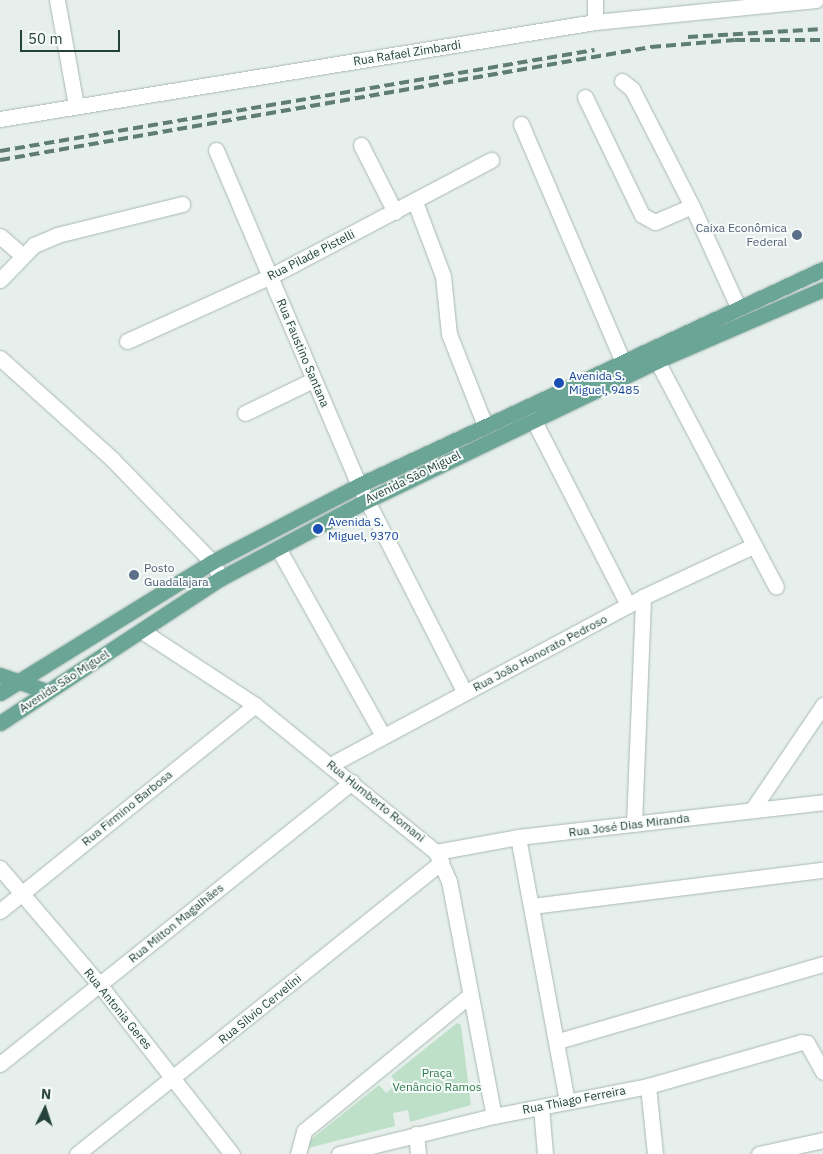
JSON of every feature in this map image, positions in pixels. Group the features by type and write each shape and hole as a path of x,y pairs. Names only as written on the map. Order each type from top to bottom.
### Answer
{"main road":[{"name":"Avenida São Miguel","path":"0,693 212,562 359,486 484,423 823,268"},
{"name":"Avenida São Miguel","path":"0,723 46,691 142,631 221,578 366,501 657,361 823,289"},
{"path":"0,675 46,691"}],"street":[{"path":"56,0 76,106"},
{"path":"595,0 595,22"},
{"name":"Rua Rafael Zimbardi","path":"0,119 595,22 816,0"},
{"path":"622,81 632,89 692,206 738,307"},
{"path":"585,97 642,215 655,222 692,206"},
{"path":"521,124 622,360"},
{"path":"361,145 395,212"},
{"name":"Rua Faustino Santana","path":"216,150 359,486 465,693"},
{"name":"Rua Pilade Pistelli","path":"127,341 271,276 415,202 491,160"},
{"path":"415,202 443,276 448,334 484,423"},
{"path":"0,280 22,255 57,235 182,204"},
{"path":"0,236 22,255"},
{"path":"0,358 112,459 212,562 221,578"},
{"path":"657,361 776,587"},
{"path":"245,413 313,380"},
{"path":"533,419 628,606"},
{"name":"Rua João Honorato Pedroso","path":"330,764 643,597 753,546"},
{"path":"278,548 383,736"},
{"path":"634,824 643,597"},
{"name":"Rua Humberto Romani","path":"142,631 255,705 352,782 439,857"},
{"name":"Rua Firmino Barbosa","path":"0,911 255,705"},
{"path":"752,810 823,705"},
{"name":"Rua Milton Magalhães","path":"0,1064 352,782"},
{"name":"Rua José Dias Miranda","path":"439,857 518,837 823,802"},
{"path":"518,837 558,1041 567,1101"},
{"path":"439,857 449,881 468,997 494,1116"},
{"name":"Rua Sílvio Cervelini","path":"77,1154 173,1078 439,857"},
{"name":"Rua Antonia Geres","path":"0,868 99,984 232,1154"},
{"path":"532,906 823,870"},
{"path":"558,1041 823,964"},
{"path":"298,1154 304,1131 468,997"},
{"name":"Rua Thiago Ferreira","path":"339,1154 494,1116 648,1086 807,1043 823,1072"},
{"path":"648,1086 655,1154"},
{"path":"542,1107 545,1154"},
{"path":"416,1134 418,1154"},
{"path":"758,1154 823,1140"}],"green space":[{"name":"Praça Venâncio Ramos","path":"457,1023 461,1025 471,1105 410,1122 408,1110 393,1113 395,1126 308,1148 309,1141 379,1085 386,1093 397,1084 391,1076"}],"railway":[{"path":"688,37 823,29"},
{"path":"0,160 651,47 735,40 823,40"},
{"path":"0,151 594,50"}],"place":[{"name":"Caixa Econômica Federal","path":"797,235"},
{"name":"Avenida S. Miguel, 9485","path":"559,383"},
{"name":"Avenida S. Miguel, 9370","path":"318,529"},
{"name":"Posto Guadalajara","path":"134,575"}]}
